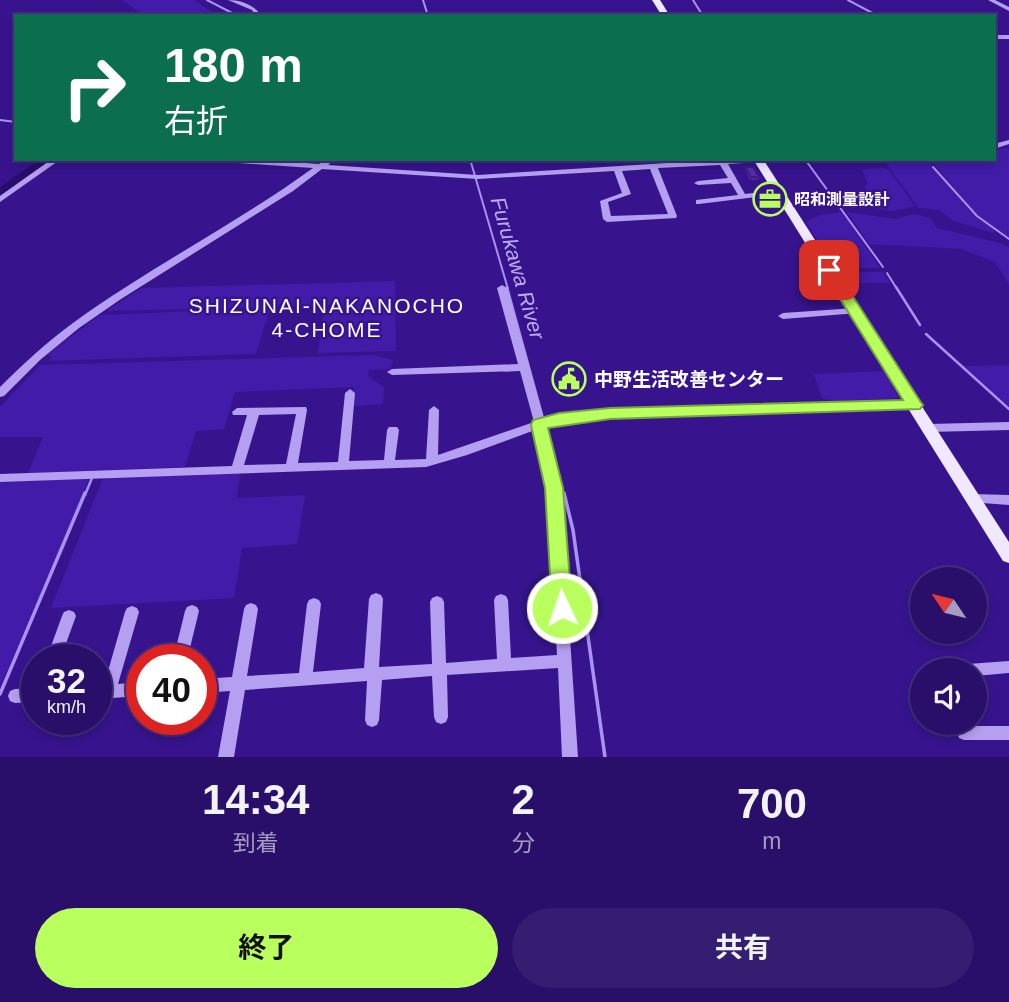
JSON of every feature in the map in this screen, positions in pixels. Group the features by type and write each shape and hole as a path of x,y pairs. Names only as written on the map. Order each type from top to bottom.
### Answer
{"main road":[{"path":"760,161 1009,556"}],"street":[{"path":"231,0 254,9 258,14"},
{"path":"991,0 1009,9"},
{"path":"1,198 54,161"},
{"path":"242,161 475,177 653,167 664,163 747,161"},
{"path":"0,393 36,357 94,312 328,161"},
{"path":"723,163 742,195"},
{"path":"617,169 627,194 604,201 607,219 673,216 653,167"},
{"path":"698,183 733,180"},
{"path":"699,202 780,192"},
{"path":"502,288 524,367 545,423 554,488 570,757"},
{"path":"783,316 855,312"},
{"path":"391,372 524,367"},
{"path":"344,465 351,393"},
{"path":"0,478 432,461 545,423 610,414 914,405"},
{"path":"237,412 302,410 290,467"},
{"path":"432,461 434,410"},
{"path":"237,469 254,411"},
{"path":"929,428 1009,426"},
{"path":"389,463 393,430"},
{"path":"973,499 1009,500"},
{"path":"372,720 376,599"},
{"path":"501,600 504,666"},
{"path":"437,602 441,717"},
{"path":"305,680 314,604"},
{"path":"226,757 251,609"},
{"path":"184,644 192,611"},
{"path":"112,665 132,612"},
{"path":"59,644 69,616"},
{"path":"217,685 565,661"},
{"path":"987,669 1009,667"},
{"path":"15,696 21,696"},
{"path":"987,733 1009,733"}],"shaded area":[{"path":"122,0 194,0 214,14 142,14"},
{"path":"1006,148 1009,150 1009,238 978,216 933,163 996,161 996,150"},
{"path":"885,162 930,163 969,210 995,230 993,233 954,221 939,210 919,208"},
{"path":"862,169 889,170 915,206 892,211 842,203 841,199 866,194 865,186 868,184"},
{"path":"842,212 880,268 835,268 806,222 820,215"},
{"path":"847,212 896,219 913,214 930,218 937,228 1009,247 1009,284 995,262 961,249 869,244"},
{"path":"839,272 883,272 890,283 845,283"},
{"path":"395,281 396,351 318,353 324,307 387,304 106,311 142,288"},
{"path":"270,308 256,354 48,361 52,357 47,355 100,315"},
{"path":"373,355 393,360 391,369 369,370 368,376 384,387 383,404 353,406 354,387 235,392 224,429 196,431 185,467 28,473 43,437 0,437 0,407 40,365"},
{"path":"1009,365 1009,406 964,366"},
{"path":"884,371 899,398 833,401 822,398 814,374"},
{"path":"240,473 237,498 305,495 297,544 242,548 234,598 51,608 103,478"},
{"path":"90,478 0,687 0,482"}],"building":[{"path":"745,167 753,167 759,177 751,177"},
{"path":"578,367 580,383 570,383 569,378 560,376 559,368"}],"waterway":[{"path":"207,0 234,14"},
{"name":"Furukawa River","path":"423,0 427,14"},
{"path":"693,0 702,14"},
{"path":"848,0 874,14"},
{"path":"0,120 14,122"},
{"path":"0,192 44,161"},
{"name":"Furukawa River","path":"471,161 508,289"},
{"path":"807,162 883,267"},
{"path":"933,167 977,216 1009,239"},
{"path":"887,273 897,289"},
{"name":"Furukawa River","path":"507,287 564,495"},
{"path":"896,287 920,325"},
{"path":"926,334 1009,409"},
{"path":"85,495 92,478"},
{"path":"0,694 85,493"},
{"name":"Furukawa River","path":"564,493 573,530 605,757"}],"place":[{"name":"昭和測量設計","path":"770,199"},
{"name":"中野生活改善センター","path":"569,379"}],"district":[{"name":"SHIZUNAI-NAKANOCHO 4-CHOME","path":"327,317"}],"route":[{"path":"562,608 554,488 539,425 559,418 610,414 914,405 829,270"}]}
